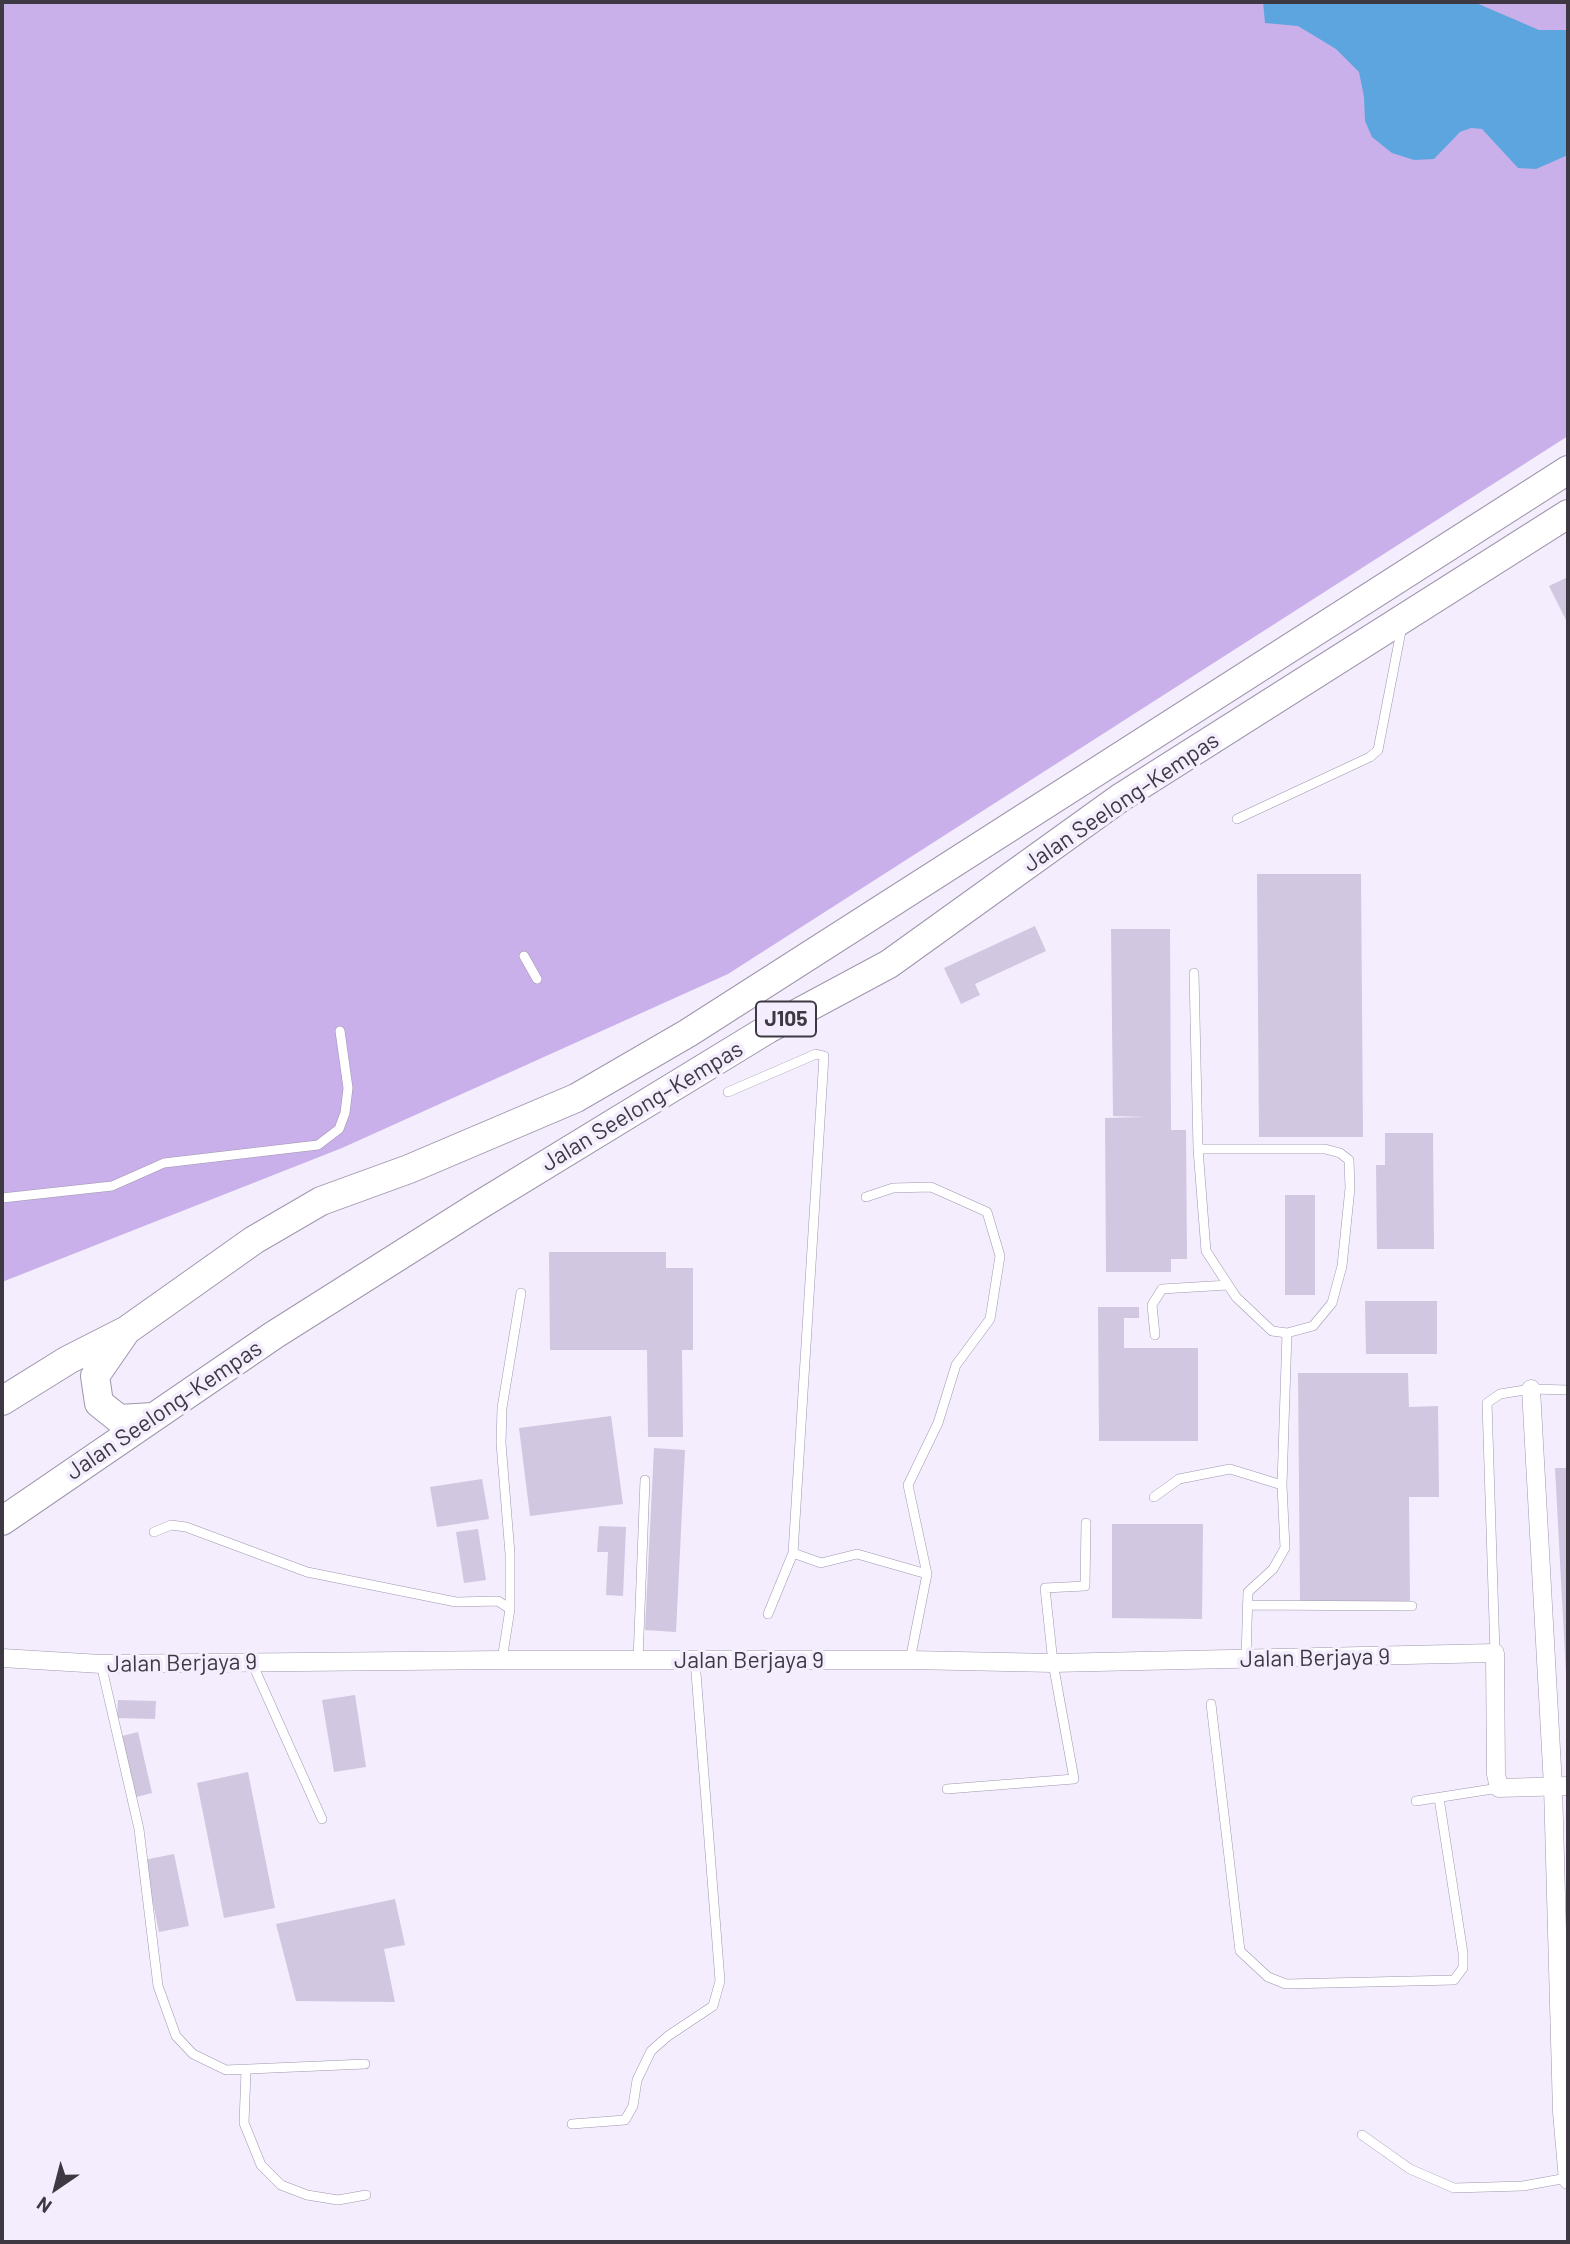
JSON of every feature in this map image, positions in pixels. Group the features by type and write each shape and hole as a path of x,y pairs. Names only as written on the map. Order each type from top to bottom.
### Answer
{"main road":[{"name":"Jalan Seelong–Kempas","path":"2,1401 68,1360 127,1330 254,1240 321,1201 409,1169 576,1098 677,1040 1568,470"},
{"name":"Jalan Seelong–Kempas","path":"2,1521 274,1335 513,1184 768,1029 889,964 1121,798 1568,514"},
{"path":"127,1330 95,1376 99,1403 119,1419 153,1417"}],"street":[{"path":"1531,1389 1561,1786 1562,2112 1568,2179"},
{"path":"1495,1653 1496,1774 1499,1788 1561,1786"},
{"name":"Jalan Berjaya 9","path":"2,1658 101,1664 502,1660 910,1660 1054,1663 1495,1653"}],"lane":[{"path":"1237,818 1370,757 1378,750 1403,621"},
{"path":"524,956 537,979"},
{"path":"1194,973 1198,1149 1206,1251 1236,1297 1272,1331 1287,1333 1313,1325 1332,1303 1342,1266 1350,1188 1349,1160 1340,1153 1325,1149 1198,1149"},
{"path":"2,1198 111,1186 164,1163 318,1145 339,1129 345,1113 348,1088 340,1031"},
{"path":"729,1092 816,1054 824,1056 793,1553 768,1614"},
{"path":"866,1197 893,1188 931,1187 987,1212 1000,1256 990,1320 956,1365 939,1423 908,1485 927,1574 910,1660"},
{"path":"1155,1335 1152,1305 1161,1289 1228,1285"},
{"path":"502,1660 510,1609 502,1420 521,1293"},
{"path":"1246,1659 1248,1592 1273,1569 1285,1548 1282,1485 1287,1333"},
{"path":"1495,1653 1486,1403 1500,1394 1531,1389 1568,1390"},
{"path":"1154,1497 1179,1479 1230,1469 1282,1485"},
{"path":"638,1660 645,1480"},
{"path":"947,1789 1074,1779 1054,1663 1045,1588 1085,1586 1086,1523"},
{"path":"154,1532 171,1525 186,1527 307,1572 456,1602 498,1601 510,1609"},
{"path":"793,1553 821,1563 858,1553 927,1574"},
{"path":"1247,1605 1412,1606"},
{"path":"572,2124 625,2120 634,2106 637,2080 651,2052 668,2036 713,2006 720,1981 695,1660"},
{"path":"252,1661 322,1819"},
{"path":"101,1664 139,1829 158,1986 176,2036 203,2060 226,2070 365,2064"},
{"path":"1211,1704 1240,1951 1268,1977 1286,1984 1454,1980 1463,1968 1463,1953 1439,1798"},
{"path":"1416,1801 1499,1788"},
{"path":"246,2071 244,2123 261,2165 281,2185 307,2195 338,2200 366,2196"},
{"path":"1362,2135 1410,2169 1454,2188 1523,2186 1568,2179"}],"shaded area":[{"path":"2,2 1568,2 1568,436 728,974 342,1148 2,1282"}],"water":[{"path":"1263,2 1474,2 1539,30 1568,30 1568,155 1536,169 1518,168 1482,129 1471,128 1460,132 1434,159 1414,160 1392,153 1372,137 1365,121 1359,72 1336,49 1298,26 1265,23"}],"building":[{"path":"1568,577 1568,619 1566,620 1549,586"},
{"path":"1257,874 1361,874 1363,1137 1259,1137"},
{"path":"1035,926 1046,951 975,984 980,995 961,1004 944,968"},
{"path":"1111,929 1170,929 1171,1130 1186,1130 1187,1259 1171,1259 1171,1272 1106,1272 1105,1118 1146,1117 1113,1116"},
{"path":"1385,1133 1433,1133 1434,1249 1377,1249 1376,1165 1385,1165"},
{"path":"1285,1195 1315,1195 1315,1295 1285,1295"},
{"path":"549,1252 666,1252 666,1268 693,1268 693,1350 682,1350 683,1437 648,1437 647,1350 550,1350"},
{"path":"1365,1301 1437,1301 1437,1354 1366,1354"},
{"path":"1098,1307 1139,1307 1139,1318 1124,1318 1124,1348 1198,1348 1198,1441 1099,1441"},
{"path":"1298,1373 1408,1373 1409,1407 1438,1406 1439,1497 1409,1497 1410,1601 1300,1601"},
{"path":"611,1416 623,1504 530,1516 519,1428"},
{"path":"654,1448 685,1450 676,1632 645,1630"},
{"path":"1555,1468 1568,1468 1568,1674 1566,1674"},
{"path":"482,1479 489,1519 437,1527 430,1487"},
{"path":"1112,1524 1203,1524 1202,1619 1112,1618"},
{"path":"599,1526 626,1527 623,1596 606,1595 608,1552 597,1552"},
{"path":"478,1529 486,1580 464,1583 456,1532"},
{"path":"355,1695 366,1767 334,1772 322,1700"},
{"path":"118,1700 156,1701 155,1719 117,1718"},
{"path":"138,1732 152,1793 136,1797 122,1736"},
{"path":"248,1772 275,1908 224,1918 197,1783"},
{"path":"174,1854 189,1926 159,1932 144,1860"},
{"path":"395,1899 405,1945 384,1949 395,2002 296,2001 276,1924"}]}
